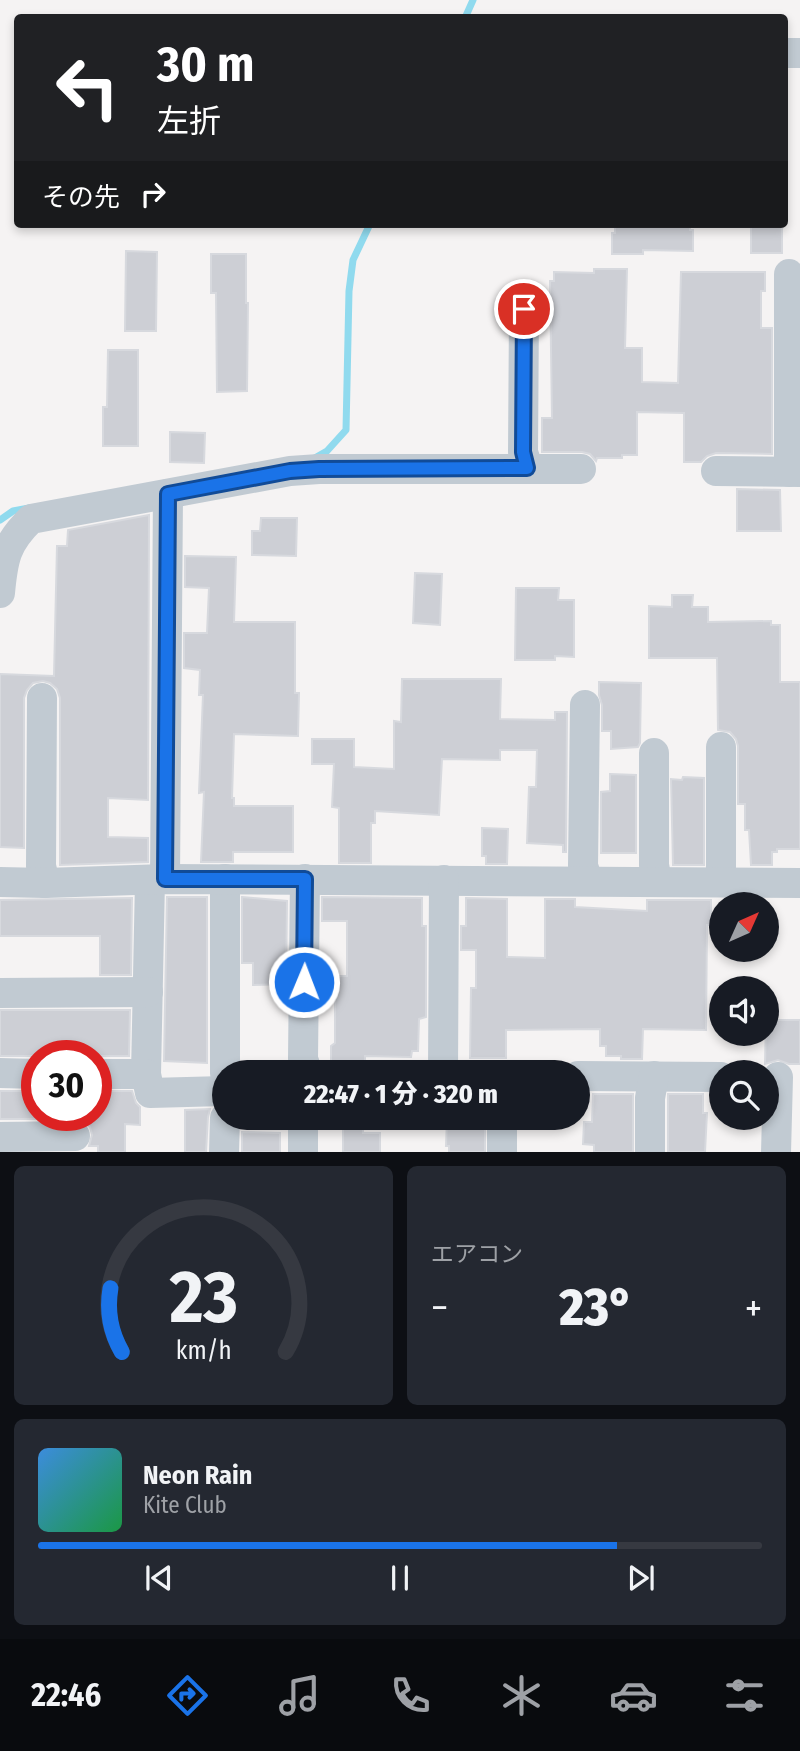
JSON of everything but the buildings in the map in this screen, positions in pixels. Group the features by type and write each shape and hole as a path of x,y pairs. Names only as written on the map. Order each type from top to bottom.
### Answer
{"street":[{"path":"716,471 794,472 789,274"},
{"path":"524,309 523,452 527,468"},
{"path":"0,593 8,549 14,536 31,519 290,471 581,469"},
{"path":"168,494 158,880 148,992 146,1074 150,1093 212,1094"},
{"path":"42,698 41,866 45,883"},
{"path":"585,705 583,866 588,880"},
{"path":"721,747 721,871 725,882"},
{"path":"654,753 654,865 657,881"},
{"path":"225,879 225,1060"},
{"path":"0,882 305,879 800,883"},
{"path":"303,1060 305,879"},
{"path":"443,1060 444,880"},
{"path":"0,993 148,992"},
{"path":"0,1073 21,1073"},
{"path":"112,1074 146,1074"},
{"path":"590,1076 709,1077"},
{"path":"650,1152 650,1098 654,1076"},
{"path":"776,1152 781,1077"},
{"path":"224,1152 225,1130"},
{"path":"303,1130 303,1152"},
{"path":"502,1130 502,1152"},
{"path":"0,1137 75,1136"}],"waterway":[{"path":"467,14 473,0"},
{"path":"313,459 327,451 346,430 349,291 353,260 368,228"},
{"path":"0,520 13,511 29,508"}],"route":[{"path":"304,982 305,879 165,879 168,494 290,471 527,468 523,452 524,309"}]}
